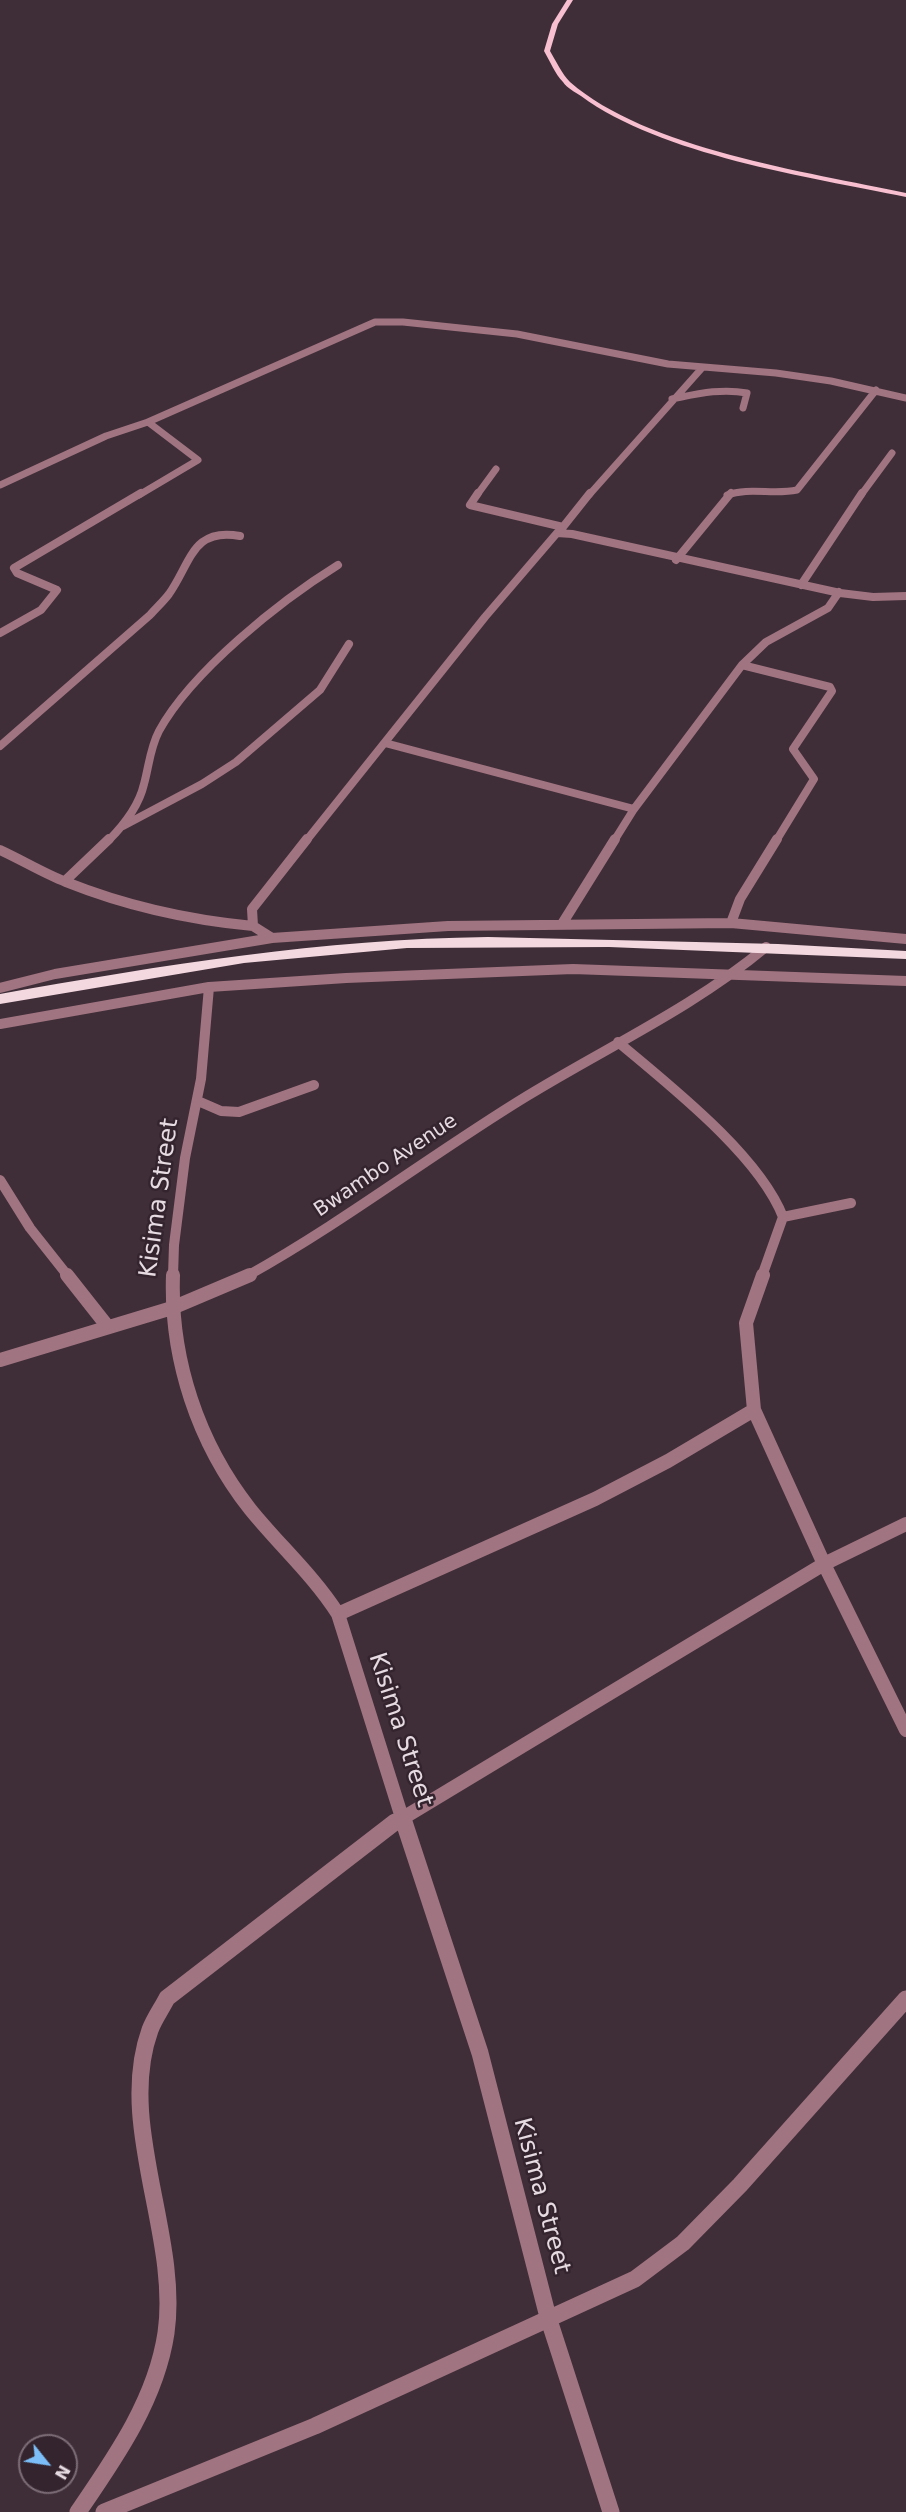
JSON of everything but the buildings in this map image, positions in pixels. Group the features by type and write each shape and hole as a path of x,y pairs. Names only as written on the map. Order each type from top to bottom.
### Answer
{"highway":[{"path":"0,999 158,970 327,949 453,942 766,947 906,955"}],"main road":[{"path":"570,0 555,24 547,51 560,77 582,97 639,127 677,140 732,156 906,195"}],"street":[{"path":"0,485 106,436 147,422 375,322 403,322 517,334 668,364 802,376 906,398"},
{"path":"253,926 252,909 485,617 552,537 561,530 611,467 702,368"},
{"path":"672,399 713,390 739,391 747,393 744,408"},
{"path":"676,560 728,494 749,491 788,493 803,484 876,390"},
{"path":"0,633 20,624 45,606 57,590 17,573 14,568 198,460 147,422"},
{"path":"801,585 870,481 892,453"},
{"path":"496,469 470,505 676,560 838,592 886,598 906,596"},
{"path":"0,746 150,615 170,593 190,557 204,539 220,533 240,536"},
{"path":"122,827 143,790 159,729 178,705 218,663 285,601 338,565"},
{"path":"562,924 634,809 742,665 766,642 828,608 838,592"},
{"path":"65,881 122,827 202,784 236,762 320,690 349,644"},
{"path":"731,923 740,899 814,779 814,775 795,756 794,748 832,690 830,687 742,665"},
{"path":"385,743 634,809"},
{"path":"0,850 65,881 198,919 253,926 272,938"},
{"path":"0,988 55,974 272,938 448,926 731,923 906,939"},
{"name":"Bwambo Avenue","path":"0,1360 172,1308 246,1277 304,1244 525,1097 730,977 766,947"},
{"path":"0,1024 209,987 346,978 573,969 730,977 906,981"},
{"name":"Kisima Street","path":"209,987 198,1101 185,1158 175,1234 172,1308 189,1396 221,1470 251,1510 323,1590 338,1614 480,2053 548,2318 610,2512"},
{"path":"618,1042 662,1078 758,1176 775,1197 783,1217 746,1323 754,1410 824,1564 906,1730"},
{"path":"198,1101 221,1111 239,1112 314,1085"},
{"path":"0,1180 30,1228 108,1327"},
{"path":"783,1217 851,1203"},
{"path":"338,1614 595,1499 668,1461 754,1410"},
{"path":"78,2512 112,2462 144,2401 161,2350 168,2306 140,2086 146,2039 154,2016 167,1998 402,1817 824,1564 906,1524"},
{"path":"104,2512 315,2426 626,2284 683,2243 740,2185 906,1999"}]}
